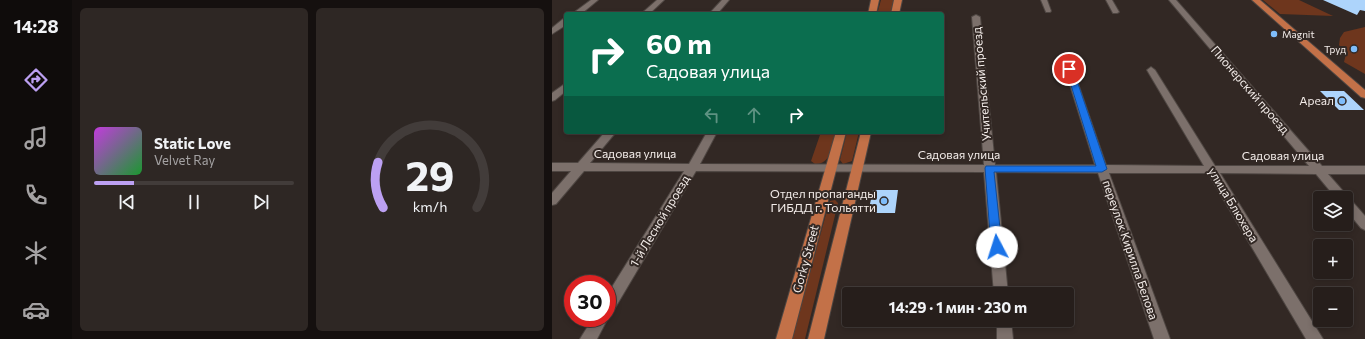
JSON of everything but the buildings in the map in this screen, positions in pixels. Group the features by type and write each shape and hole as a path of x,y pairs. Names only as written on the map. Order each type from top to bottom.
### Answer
{"main road":[{"path":"872,12 875,0"},
{"path":"895,12 898,0"},
{"path":"1256,0 1365,95"},
{"name":"Gorky Street","path":"784,339 840,134"},
{"path":"816,339 866,134"}],"street":[{"path":"579,12 595,0"},
{"path":"647,12 661,0"},
{"path":"715,12 726,0"},
{"path":"1044,0 1048,11"},
{"path":"1109,0 1116,12"},
{"name":"Пионерский проезд","path":"1172,0 1337,191"},
{"name":"Учительский проезд","path":"976,17 1000,287"},
{"path":"554,30 564,23"},
{"path":"554,30 564,28"},
{"name":"переулок Кирилла Белова","path":"1069,69 1102,169 1162,339"},
{"name":"улица Блюхера","path":"1151,70 1315,339"},
{"path":"552,98 564,88"},
{"path":"552,200 609,134"},
{"name":"1-й Лесной проезд","path":"616,293 711,134"},
{"name":"Садовая улица","path":"552,167 1365,170"},
{"path":"1353,210 1365,225"},
{"path":"588,339 595,327"},
{"path":"1004,327 1005,339"}],"shaded area":[{"path":"881,0 894,0 891,12 878,12"},
{"path":"1263,0 1299,0 1333,16 1280,14"},
{"name":"Труд","path":"1365,27 1365,74 1344,62 1346,54 1339,45 1340,38 1344,32"},
{"path":"820,134 836,134 832,148 825,161 815,164 811,161"},
{"path":"846,134 859,134 852,161 843,164 840,160"},
{"path":"835,200 838,203 805,339 792,339 829,203 830,201"}],"place":[{"name":"Magnit","path":"1274,34"},
{"name":"Труд","path":"1354,49"},
{"name":"Ареал","path":"1342,101"},
{"name":"Отдел пропаганды ГИБДД г. Тольятти","path":"884,201"}],"route":[{"path":"997,247 990,168 1102,169 1069,69"}]}
